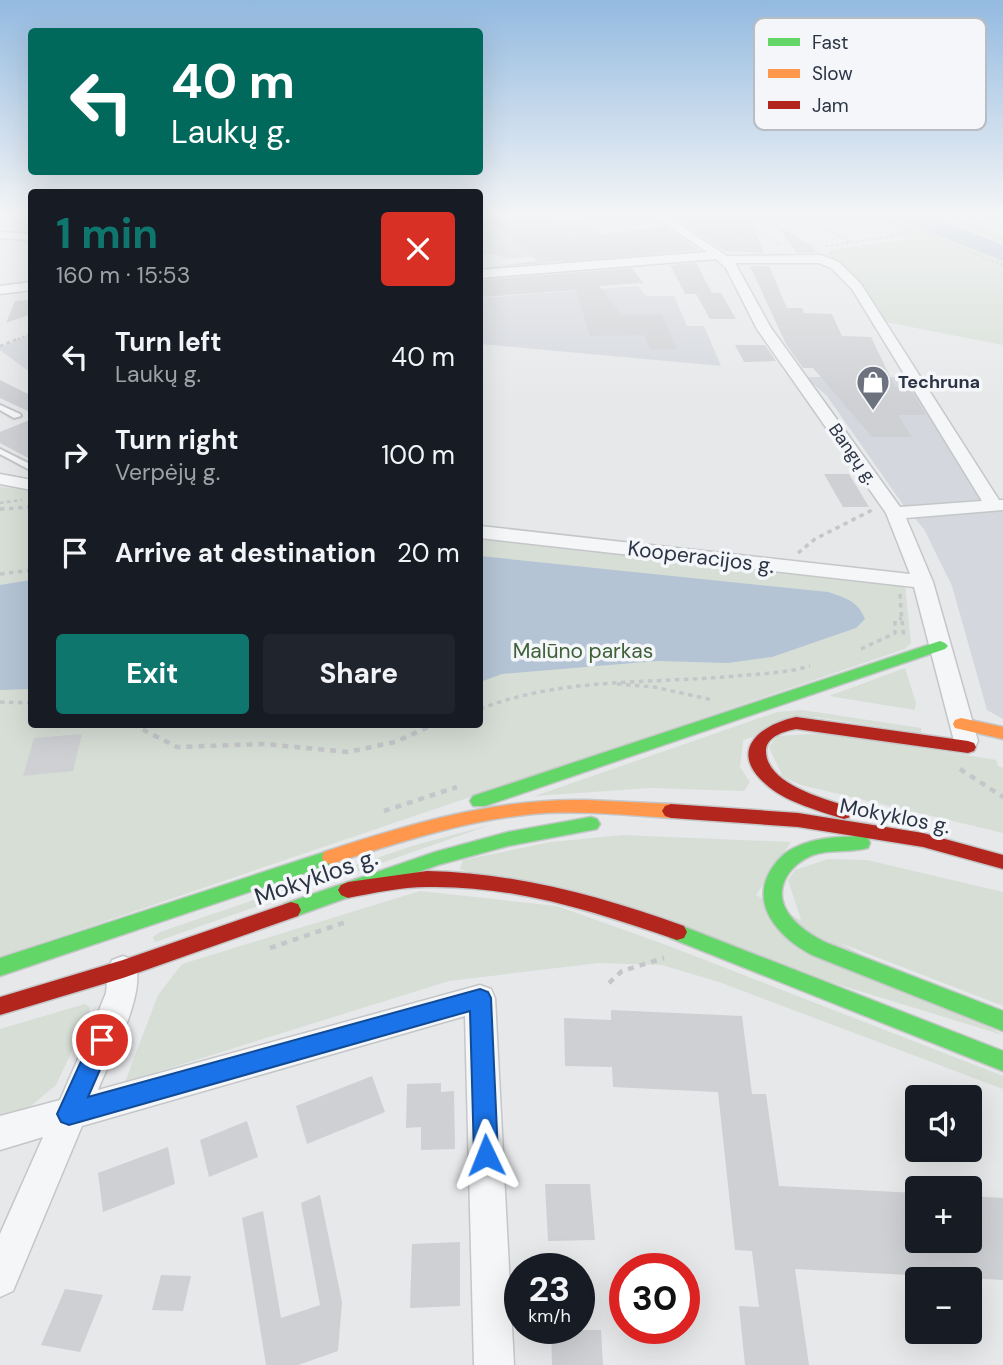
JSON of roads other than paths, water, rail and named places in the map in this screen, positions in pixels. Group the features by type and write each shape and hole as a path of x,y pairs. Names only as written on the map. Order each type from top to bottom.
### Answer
{"main road":[{"path":"381,840 475,802 940,646"},
{"path":"778,701 815,704"},
{"path":"923,840 789,790 762,770 757,759 758,745 765,734 796,723 964,736 1003,733"},
{"name":"Mokyklos g.","path":"0,967 381,840 492,815 557,806 798,820 923,840 1003,862"},
{"name":"Mokyklos g.","path":"0,1006 123,969 435,859 508,839 652,812"},
{"path":"923,840 822,845 794,855 772,883 770,897 775,911 797,937 812,946 1003,1021"},
{"path":"348,890 426,879 465,880 561,895 620,910 1003,1061"},
{"path":"112,928 123,969"}],"street":[{"name":"Bangų g.","path":"737,277 764,329 891,508 923,582 964,736"},
{"path":"847,277 857,287 998,505"},
{"path":"0,290 28,286"},
{"path":"0,479 28,484"},
{"path":"891,508 998,505"},
{"name":"Kooperacijos g.","path":"483,532 923,582"},
{"path":"0,1278 113,1015 121,993 123,969"},
{"path":"0,1133 480,998 494,1365"}],"lane":[{"path":"0,407 17,416"},
{"path":"0,451 28,466"}],"water":[{"path":"483,556 828,592 855,604 865,619 856,628 772,657 728,663 657,661 502,674 483,681"},
{"path":"28,580 28,689 0,690 0,585"}],"place":[{"name":"Techruna","path":"873,412"}],"park label":[{"name":"Malūno parkas","path":"583,651"}]}
